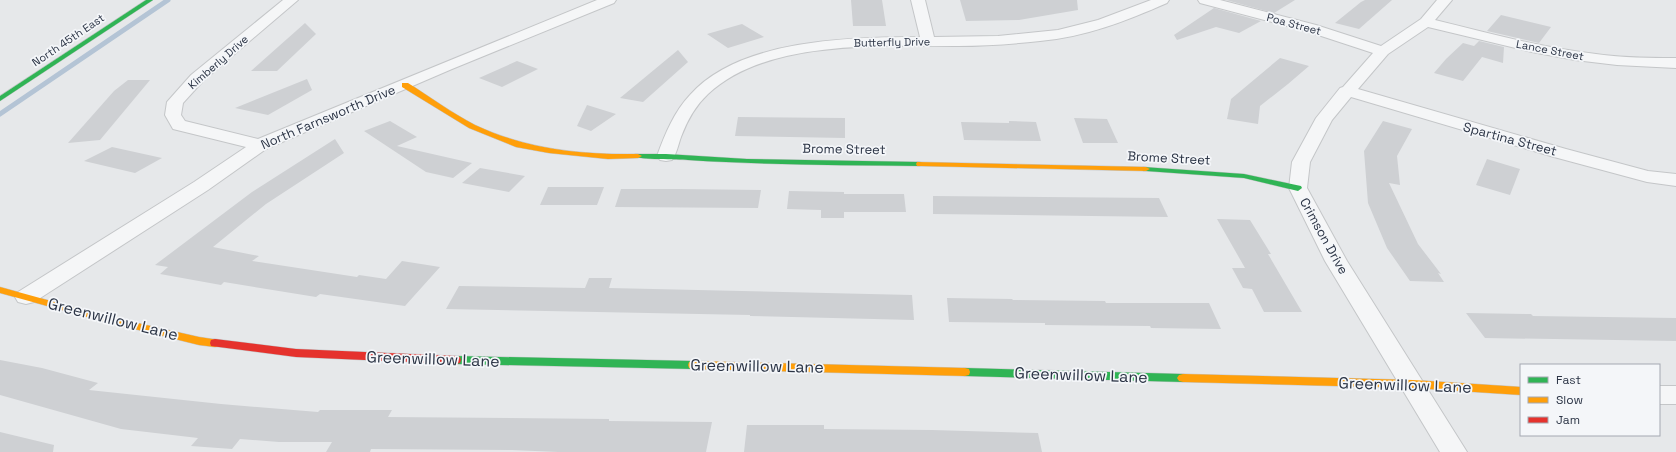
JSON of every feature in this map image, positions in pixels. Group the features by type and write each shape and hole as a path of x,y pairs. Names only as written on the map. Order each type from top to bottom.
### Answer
{"street":[{"name":"North 45th East","path":"0,99 150,0"},
{"name":"Kimberly Drive","path":"260,145 179,125 173,115 175,102 197,78 290,0"},
{"name":"North Farnsworth Drive","path":"26,297 201,186 260,145 447,66 609,0"},
{"path":"918,0 928,41"},
{"name":"Butterfly Drive","path":"666,156 675,129 686,110 702,91 742,64 767,55 830,45 876,42 971,42 1042,37 1085,30 1106,24 1162,0"},
{"name":"Poa Street","path":"1205,0 1311,28 1383,51"},
{"name":"Crimson Drive","path":"1445,0 1438,6 1426,22 1383,51 1346,91 1324,118 1301,162 1298,188 1336,260 1454,452"},
{"name":"Lance Street","path":"1426,22 1492,38 1595,58 1629,62 1676,63"},
{"name":"Brome Street","path":"404,85 472,126 519,145 549,151 608,157 666,156 747,161 1150,169 1244,176 1298,188"},
{"name":"Spartina Street","path":"1346,91 1560,153 1647,176 1676,180"},
{"name":"Greenwillow Lane","path":"0,290 98,317 199,341 296,353 514,362 773,366 1413,384 1520,391"},
{"path":"1660,395 1676,395"}],"building":[{"path":"851,0 882,0 886,26 853,26"},
{"path":"960,0 1077,0 1078,10 1019,20 966,21"},
{"path":"1226,0 1295,0 1274,13"},
{"path":"1365,0 1392,0 1359,29 1335,23 1361,2"},
{"path":"1214,8 1261,21 1239,33 1216,27 1177,40 1174,35"},
{"path":"1501,15 1551,27 1539,43 1487,31"},
{"path":"305,23 316,34 277,71 251,71"},
{"path":"742,24 764,37 728,48 707,34"},
{"path":"1479,41 1504,47 1503,63 1482,57 1463,81 1434,73 1463,43 1474,46"},
{"path":"678,50 688,62 643,102 620,98"},
{"path":"1280,58 1309,66 1260,106 1258,124 1227,119 1231,99"},
{"path":"517,61 538,69 502,87 479,78"},
{"path":"307,79 312,90 268,115 235,108"},
{"path":"128,80 150,80 100,140 68,143 114,91"},
{"path":"587,105 616,114 591,131 577,126"},
{"path":"738,117 845,118 845,138 735,136"},
{"path":"1074,118 1107,119 1118,143 1083,143"},
{"path":"390,121 417,137 397,146 472,163 453,178 426,172 364,131"},
{"path":"1009,121 1036,122 1041,141 964,140 961,122 1009,123"},
{"path":"1383,121 1412,129 1397,156 1400,185 1389,183 1418,244 1441,274 1438,273 1444,282 1410,281 1387,248 1368,203 1364,151"},
{"path":"335,139 344,153 266,204 213,247 259,256 252,261 357,277 359,275 386,279 402,261 440,267 405,306 320,294 316,297 224,282 221,285 160,274 168,267 155,265 252,192"},
{"path":"112,147 162,158 135,173 84,161"},
{"path":"1487,159 1520,169 1510,195 1476,185"},
{"path":"480,168 525,176 509,192 462,183"},
{"path":"548,187 604,187 597,205 540,205"},
{"path":"621,189 761,190 758,208 615,207"},
{"path":"789,191 844,192 844,194 904,194 906,212 844,212 844,218 821,218 821,210 787,209"},
{"path":"933,196 1159,198 1168,217 933,214"},
{"path":"1217,219 1250,220 1271,254 1268,254 1302,312 1264,312 1252,289 1243,288 1232,268 1245,268"},
{"path":"589,278 612,278 609,288 912,295 914,320 446,309 459,286 585,288"},
{"path":"947,298 1105,301 1106,303 1209,303 1221,329 1151,328 1150,326 1045,325 1045,323 949,322"},
{"path":"1466,313 1531,314 1533,316 1676,318 1676,341 1485,338"},
{"path":"0,360 42,368 98,383 89,390 221,404 318,412 320,410 392,410 388,417 609,419 609,421 712,422 706,452 558,452 512,450 371,449 370,452 326,452 332,442 279,442 240,439 232,449 191,446 198,438 121,429 0,395"},
{"path":"747,425 824,425 824,429 1038,433 1042,452 744,452"},
{"path":"0,432 54,445 53,452 0,452"}],"waterway":[{"path":"0,114 168,0"}],"traffic: fast":[{"path":"0,99 150,0"},
{"path":"638,156 666,156 747,161 920,164"},
{"path":"1146,169 1244,176 1298,188"},
{"path":"456,360 693,365"},
{"path":"965,372 1183,378"}],"traffic: slow":[{"path":"405,85 472,126 519,145 549,151 608,157 638,156"},
{"path":"920,164 1146,169"},
{"path":"0,290 98,317 199,341 215,343"},
{"path":"693,365 965,372"},
{"path":"1183,378 1413,384 1520,391"}],"traffic: jam":[{"path":"215,343 296,353 456,360"}]}
